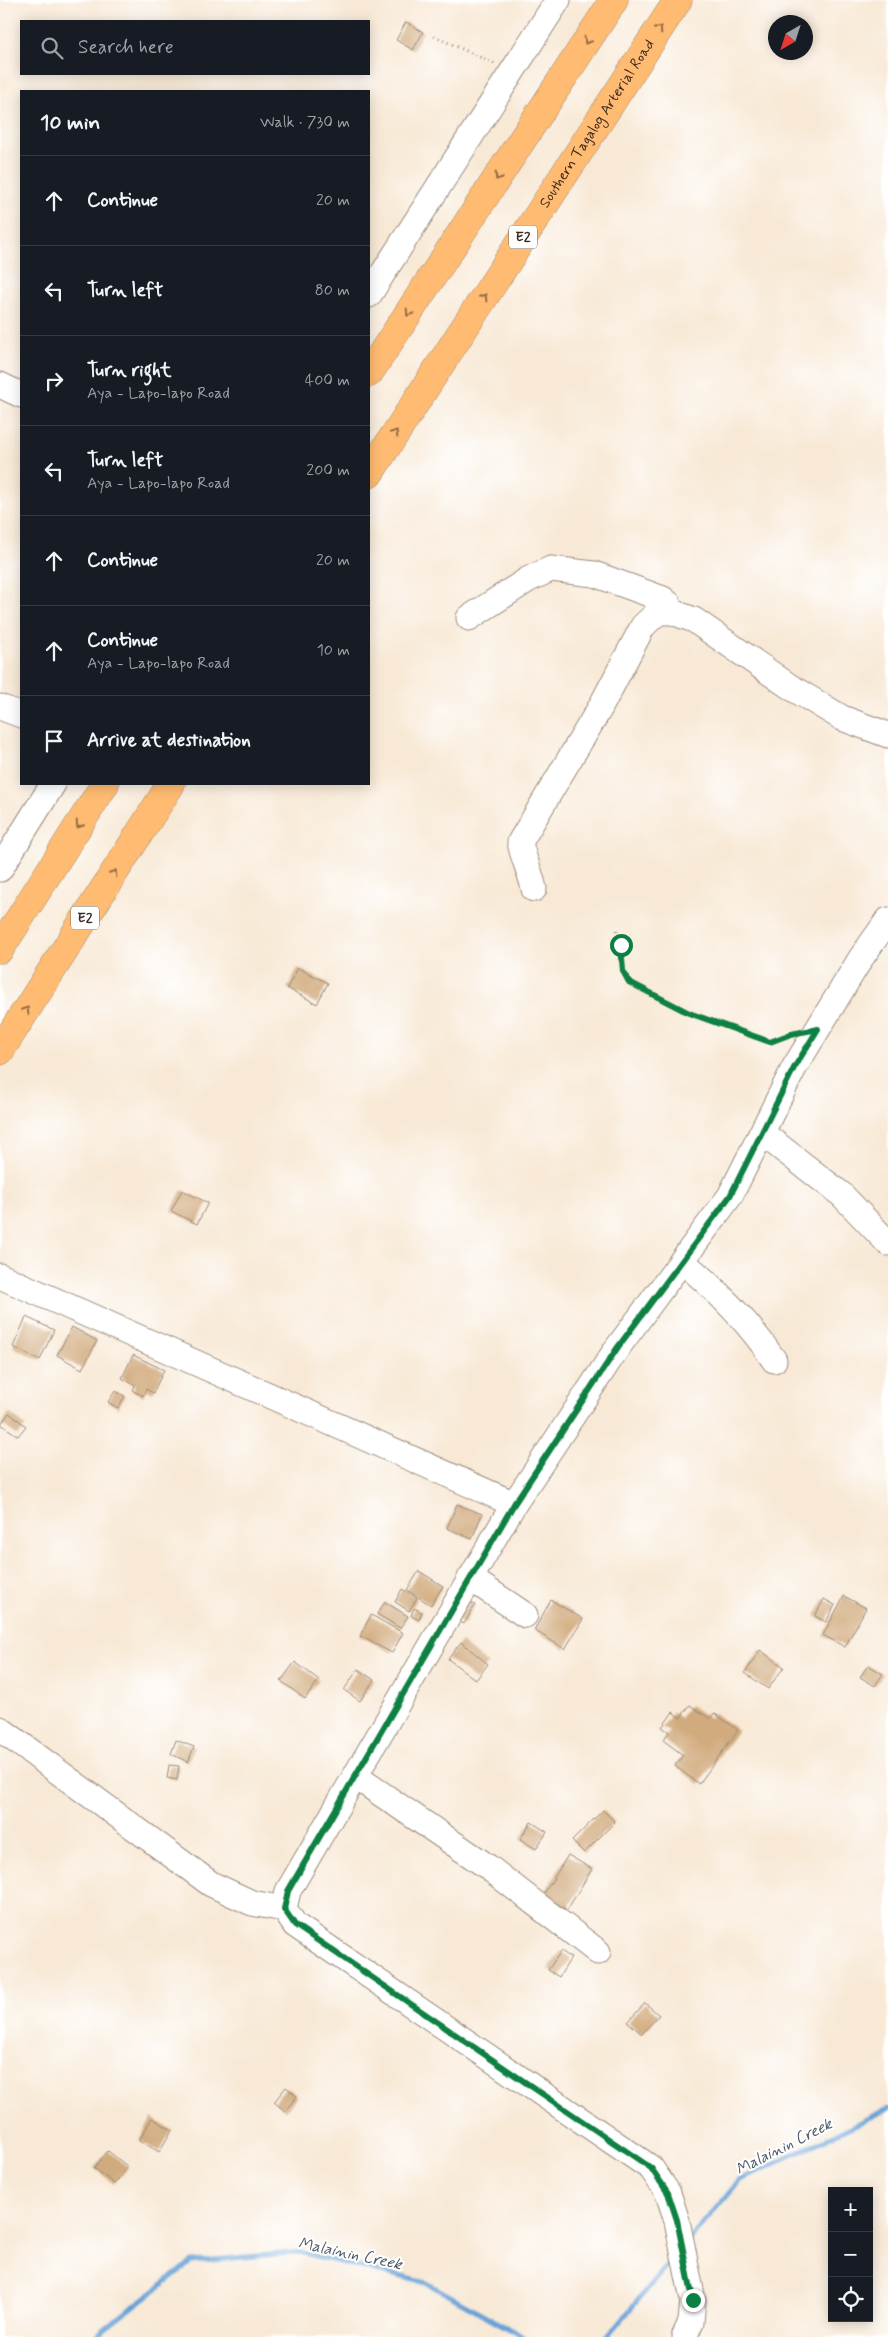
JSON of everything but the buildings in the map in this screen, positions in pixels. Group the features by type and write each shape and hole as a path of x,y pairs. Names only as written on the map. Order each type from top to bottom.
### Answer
{"highway":[{"path":"370,371 614,0"},
{"name":"Southern Tagalog Arterial Road","path":"370,472 678,0"},
{"path":"0,949 104,785"},
{"name":"E2","path":"0,1051 170,785"}],"street":[{"path":"370,293 558,0"},
{"path":"0,385 20,395"},
{"path":"469,618 529,578 551,570 594,574 663,599 669,604 672,612"},
{"path":"534,889 531,876 524,861 520,842 600,708 643,626 658,612 672,612 694,620 789,686 842,718 888,735"},
{"path":"0,707 20,715"},
{"path":"0,869 52,785"},
{"path":"284,1909 288,1891 514,1504 618,1347 730,1196 794,1068 861,958 888,920"},
{"path":"762,1133 842,1195 888,1243"},
{"path":"682,1261 716,1289 739,1312 774,1360"},
{"path":"0,1276 514,1504"},
{"path":"470,1578 525,1615"},
{"path":"0,1729 211,1884 252,1903 284,1909 295,1925 651,2168 668,2193 677,2220 686,2264 693,2300 691,2322 684,2337"},
{"path":"355,1776 488,1867 598,1952"}],"path":[{"path":"434,36 512,71"},
{"path":"617,930 621,945 623,971 629,982 689,1013 770,1042 791,1034 818,1029"}],"waterway":[{"name":"Malainin Creek","path":"688,2241 740,2180 888,2109"},
{"name":"Malainin Creek","path":"94,2337 191,2262 299,2252 427,2283 524,2337"},
{"name":"Malainin Creek","path":"607,2337 676,2255"}],"route":[{"path":"621,945 623,971 629,982 689,1013 770,1042 791,1034 818,1029 794,1068 730,1196 618,1347 514,1504 288,1891 284,1909 295,1925 651,2168 668,2193 677,2220 693,2300"}]}
